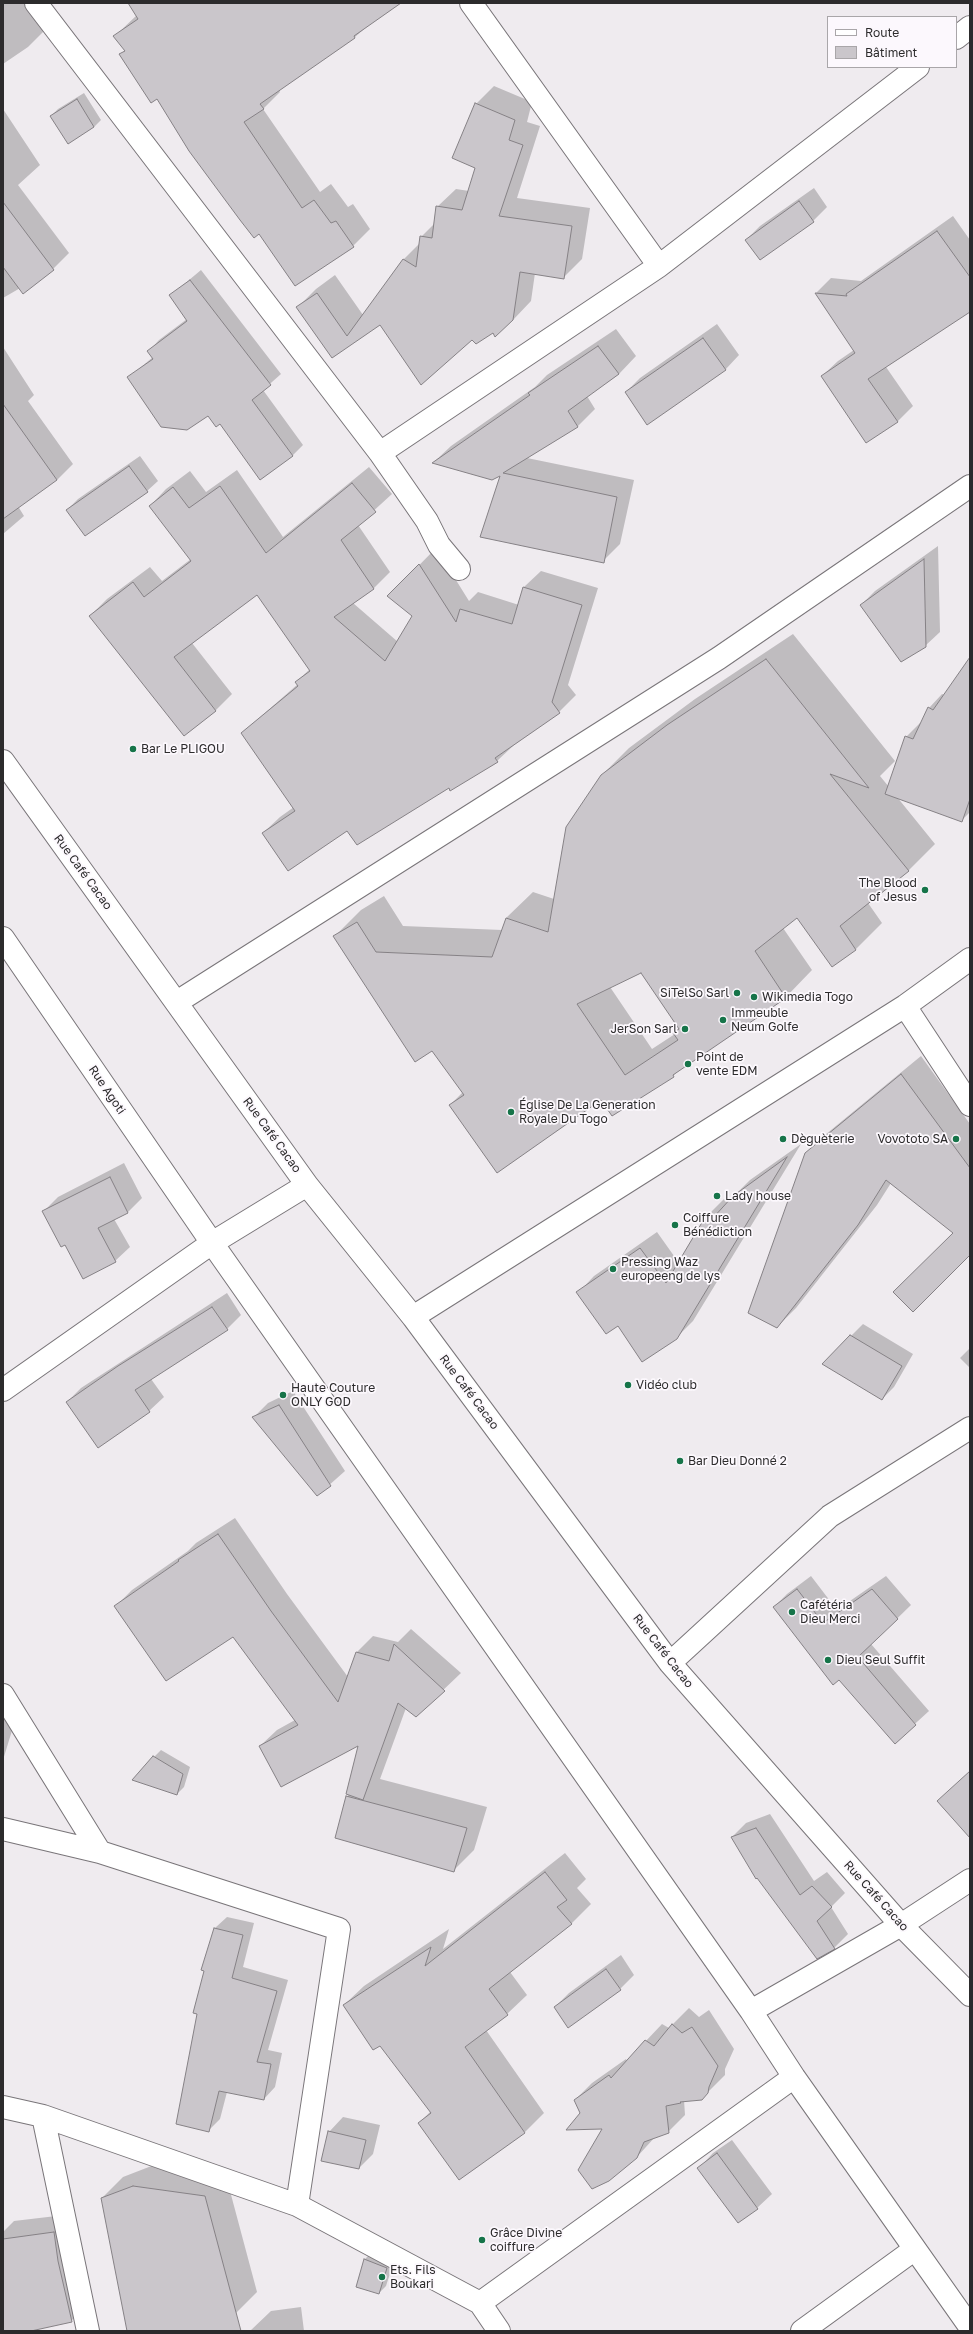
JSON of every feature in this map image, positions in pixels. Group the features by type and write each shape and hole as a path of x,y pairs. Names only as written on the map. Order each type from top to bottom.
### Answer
{"street":[{"path":"36,3 380,453 428,521 438,545 459,570"},
{"path":"471,3 659,266"},
{"path":"957,37 970,27"},
{"path":"380,453 659,266 917,68"},
{"path":"177,1002 719,658 970,486"},
{"name":"Rue Café Cacao","path":"3,761 307,1184 413,1318 670,1664 901,1925 970,1995"},
{"name":"Rue Agoti","path":"3,938 212,1243 751,2011 794,2077 970,2327"},
{"path":"413,1318 905,1006 970,959"},
{"path":"905,1006 970,1105"},
{"path":"3,1390 212,1243 307,1184"},
{"path":"670,1664 830,1516 970,1428"},
{"path":"3,1695 100,1852"},
{"path":"3,1829 100,1852 339,1929 297,2205"},
{"path":"751,2011 901,1925 970,1880"},
{"path":"3,2107 43,2116 297,2205 489,2320 794,2077"},
{"path":"43,2116 88,2331"},
{"path":"802,2331 915,2249"}],"building":[{"path":"128,3 401,3 354,36 355,38 260,104 264,109 244,122 302,208 314,200 331,223 336,221 354,247 295,286 259,234 254,238 189,151 157,99 151,103 119,54 125,51 113,36 138,19"},
{"path":"77,99 94,127 68,144 50,116"},
{"path":"475,103 515,120 509,140 523,145 499,216 572,226 564,279 520,272 513,320 495,337 493,333 476,344 472,340 421,385 380,325 332,358 296,307 317,293 347,336 403,259 416,267 420,236 432,238 436,206 462,210 475,168 452,158"},
{"path":"799,201 814,222 760,260 745,240"},
{"path":"3,202 54,270 23,294 3,267"},
{"path":"937,231 970,277 970,312 868,379 898,422 866,443 821,376 855,353 815,293 847,296 846,294"},
{"path":"190,280 271,385 252,400 293,456 260,480 220,424 216,427 208,416 187,430 161,427 127,377 153,359 147,351 187,321 169,295"},
{"path":"703,338 726,370 647,425 625,392"},
{"path":"598,346 619,374 568,411 578,427 503,473 617,497 604,563 480,537 500,476 492,480 432,463 530,395 528,393"},
{"path":"3,404 57,480 3,519"},
{"path":"129,466 148,492 85,536 66,510"},
{"path":"352,483 376,512 341,540 374,589 334,617 385,661 412,616 387,596 419,564 456,622 460,609 512,624 523,587 582,605 552,702 560,713 495,758 498,762 450,791 449,788 357,845 347,831 288,871 262,833 295,811 241,733 298,686 295,682 310,671 257,595 174,657 216,711 184,736 89,616 133,582 144,597 191,561 149,506 173,487 189,508 220,486 266,553"},
{"path":"924,559 926,647 901,662 860,605"},
{"path":"970,657 970,799 962,822 885,794 905,736 913,739 928,707 933,710"},
{"path":"766,659 869,788 830,774 909,871 840,926 856,950 832,967 797,918 755,951 786,998 673,1075 674,1077 612,1116 601,1100 497,1173 449,1105 464,1095 432,1051 415,1062 333,936 357,922 376,952 492,957 506,918 548,932 566,827 601,775 667,725","holes":["641,973 679,1029 673,1033 678,1040 625,1075 577,1004"]},
{"path":"901,1074 970,1168 970,1255 913,1312 893,1292 953,1233 886,1180 858,1225 777,1328 748,1313 805,1153"},
{"path":"787,1157 677,1339 642,1362 618,1326 606,1334 576,1292 640,1248 666,1283 707,1214 712,1219 733,1196"},
{"path":"110,1177 128,1213 98,1228 116,1262 83,1279 65,1245 61,1247 42,1211"},
{"path":"212,1307 228,1330 135,1390 150,1412 98,1448 66,1402 118,1366"},
{"path":"850,1335 902,1366 882,1400 822,1364"},
{"path":"279,1405 331,1486 317,1496 252,1417"},
{"path":"218,1534 271,1611 338,1702 356,1652 389,1661 394,1644 445,1691 416,1717 398,1703 363,1800 346,1794 358,1746 281,1787 259,1746 298,1725 233,1637 166,1681 114,1606 179,1561 178,1560"},
{"path":"797,1589 823,1623 872,1589 898,1619 858,1657 916,1725 895,1744 839,1680 833,1685 773,1607"},
{"path":"153,1756 183,1774 177,1795 132,1780"},
{"path":"970,1771 970,1838 937,1801"},
{"path":"346,1796 467,1828 454,1872 335,1838"},
{"path":"756,1828 800,1895 812,1886 832,1907 817,1921 835,1949 817,1959 757,1878 756,1879 731,1837"},
{"path":"545,1872 567,1900 557,1907 572,1924 489,1989 508,2015 465,2047 525,2133 459,2180 418,2123 431,2113 380,2046 373,2050 343,2005 431,1947 425,1966"},
{"path":"214,1928 243,1935 232,1978 277,1991 257,2062 271,2064 264,2100 219,2091 209,2132 176,2124 197,2014 193,2013 204,1971 201,1970"},
{"path":"606,1969 621,1990 568,2028 554,2007"},
{"path":"672,2024 682,2033 692,2027 718,2066 708,2093 702,2100 680,2102 681,2103 666,2106 669,2133 644,2142 637,2158 609,2181 592,2189 578,2170 602,2129 566,2130 580,2113 574,2100 609,2075 611,2078 645,2040 654,2046"},
{"path":"328,2131 366,2140 359,2169 321,2161"},
{"path":"717,2153 758,2209 738,2223 697,2168"},
{"path":"133,2186 205,2196 241,2331 127,2331 101,2198"},
{"path":"54,2232 58,2261 72,2322 31,2331 3,2331 3,2239"},
{"path":"364,2259 387,2268 379,2294 356,2287"}],"place":[{"name":"Bar Le PLIGOU","path":"133,749"},
{"name":"The Blood of Jesus","path":"925,890"},
{"name":"SiTelSo Sarl","path":"737,993"},
{"name":"Wikimedia Togo","path":"754,997"},
{"name":"Immeuble Neum Golfe","path":"723,1020"},
{"name":"JerSon Sarl","path":"685,1029"},
{"name":"Point de vente EDM","path":"688,1064"},
{"name":"Église De La Generation Royale Du Togo","path":"511,1112"},
{"name":"Dèguèterie","path":"783,1139"},
{"name":"Vovototo SA","path":"956,1139"},
{"name":"Lady house","path":"717,1196"},
{"name":"Coiffure Bénédiction","path":"675,1225"},
{"name":"Pressing Waz europeeng de lys","path":"613,1269"},
{"name":"Vidéo club","path":"628,1385"},
{"name":"Haute Couture ONLY GOD","path":"283,1395"},
{"name":"Bar Dieu Donné 2","path":"680,1461"},
{"name":"Cafétéria Dieu Merci","path":"792,1612"},
{"name":"Dieu Seul Suffit","path":"828,1660"},
{"name":"Grâce Divine coiffure","path":"482,2240"},
{"name":"Ets. Fils Boukari","path":"382,2277"}]}
